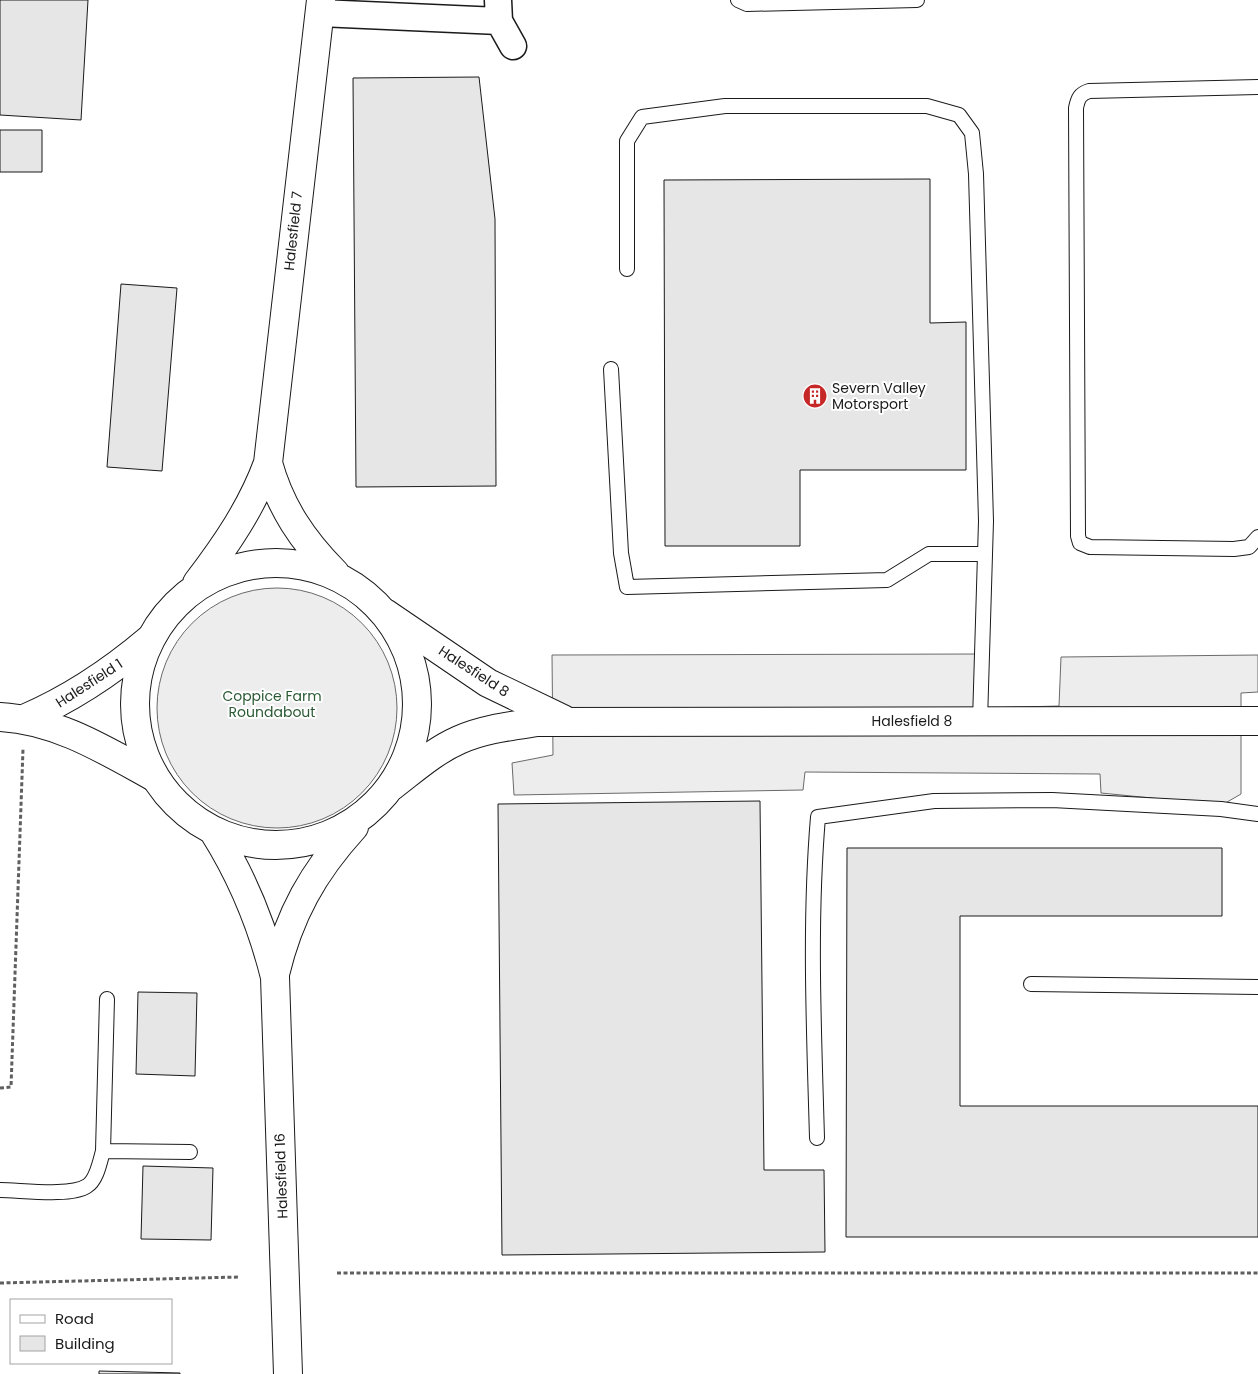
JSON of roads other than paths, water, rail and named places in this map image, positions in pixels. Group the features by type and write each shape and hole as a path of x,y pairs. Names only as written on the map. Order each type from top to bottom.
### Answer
{"main road":[{"name":"Halesfield 7","path":"193,588 223,549 242,519 256,493 268,463 321,6"},
{"name":"Halesfield 7","path":"268,463 281,501 294,526 310,549 336,575"},
{"path":"263,562 301,564 336,575 362,591 385,613 408,653 418,698 412,744 392,786 369,812 334,834 295,845 253,845 214,832 180,809 154,777 136,733 135,685 150,639 168,611 193,588 227,570 263,562"},
{"name":"Halesfield 8","path":"385,613 488,683 567,721"},
{"name":"Halesfield 1","path":"12,718 69,698 121,663 150,639"},
{"name":"Halesfield 1","path":"12,718 74,735 154,777"},
{"name":"Halesfield 8","path":"392,786 438,752 459,740 512,726 567,721 1258,721"},
{"name":"Halesfield 16","path":"275,977 282,946 303,896 338,844 369,812"},
{"name":"Halesfield 16","path":"214,832 232,861 250,898 267,945 275,977 288,1374"}],"street":[{"path":"321,6 498,11 513,46"}],"lane":[{"path":"738,0 747,4 917,0"},
{"path":"1258,87 1089,91 1082,94 1078,100 1076,128 1078,536 1080,543 1090,547 1234,549 1249,547 1258,537"},
{"path":"627,268 627,141 642,117 725,106 927,106 959,115 972,133 976,174 985,554 980,721"},
{"path":"611,369 620,553 627,587 887,580 929,554 985,554"},
{"path":"817,1138 813,956 818,817 934,801 1013,800 1052,800 1212,809 1258,814"},
{"path":"1031,984 1258,987"},
{"path":"0,1190 73,1191 88,1186 96,1173 103,1151 107,999"},
{"path":"103,1151 190,1152"}],"place":[{"name":"Severn Valley Motorsport","path":"815,396"}],"park label":[{"name":"Coppice Farm Roundabout","path":"272,704"}]}
